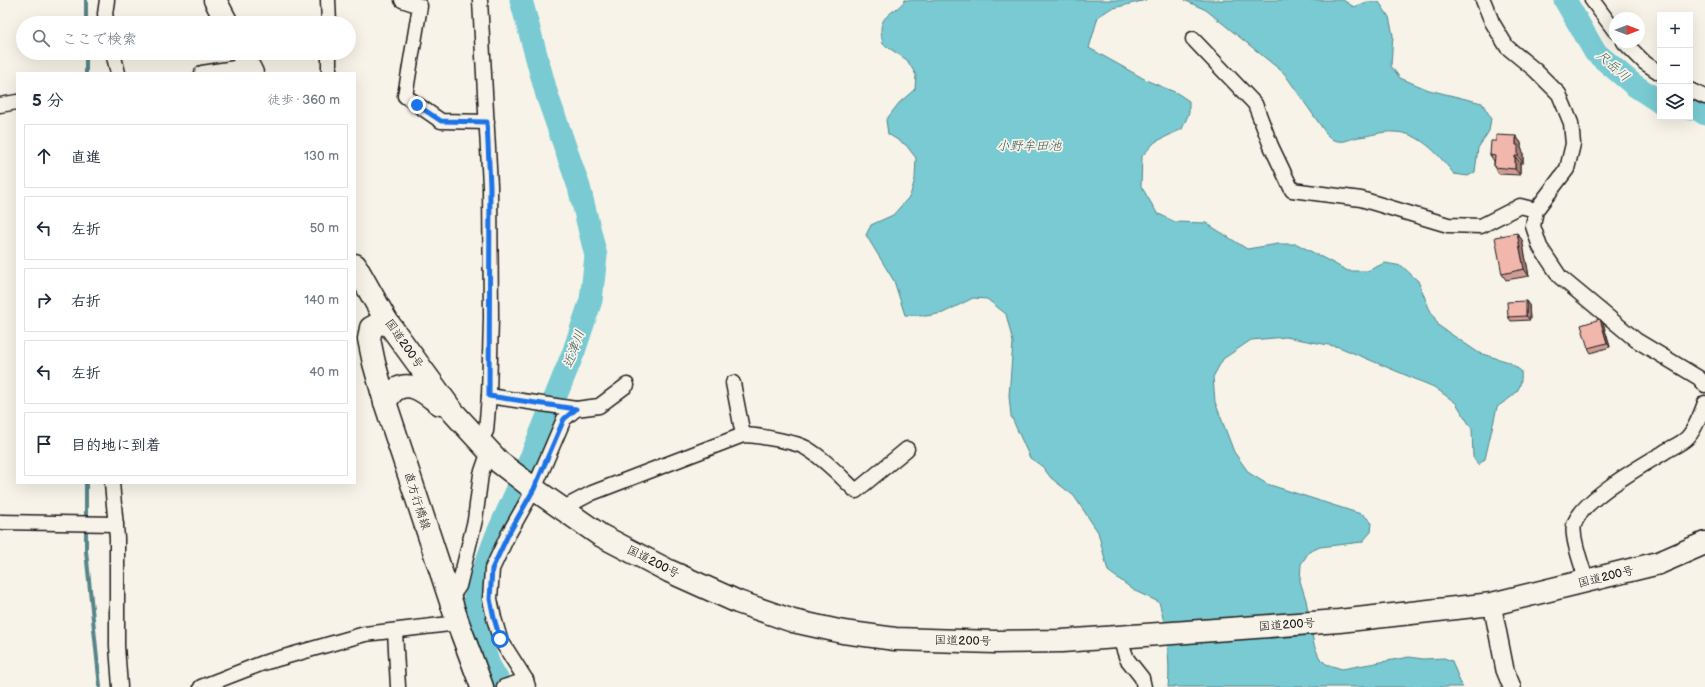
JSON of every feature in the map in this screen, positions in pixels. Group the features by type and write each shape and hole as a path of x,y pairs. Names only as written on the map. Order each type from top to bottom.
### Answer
{"main road":[{"path":"214,0 223,16"},
{"name":"国道200号","path":"356,267 386,320 453,412 490,451 534,489 600,534 669,571 738,602 793,621 844,632 894,639 995,642 1062,641 1339,621 1492,604 1587,582 1659,563 1705,543"},
{"name":"直方行橋線","path":"386,320 371,328 369,339 384,402 458,623 482,687"},
{"path":"384,402 395,390 406,386 417,387 453,412"}],"street":[{"path":"105,16 107,0"},
{"path":"328,0 329,16"},
{"path":"402,0 420,6 405,96 441,121 487,122"},
{"path":"450,599 459,586 475,520 481,474 490,451 486,431 489,396 490,186 480,0"},
{"path":"1483,0 1492,22 1507,47 1535,70 1559,94 1571,123 1573,144 1567,169 1536,210 1533,226 1540,247 1560,277 1636,340 1700,378 1705,385"},
{"path":"1592,0 1609,22"},
{"path":"1193,39 1256,104 1271,146 1292,190 1361,199 1448,225 1481,226 1520,206 1536,210"},
{"path":"1630,48 1645,63 1657,71"},
{"path":"115,60 118,72"},
{"path":"329,60 329,72"},
{"path":"207,72 247,64"},
{"path":"1693,91 1705,97"},
{"path":"0,105 16,102"},
{"path":"733,383 743,435"},
{"path":"489,396 570,408 599,406 627,385"},
{"path":"1587,582 1576,546 1574,533 1574,526 1579,515 1594,499 1638,468 1687,438 1700,417 1705,403"},
{"path":"504,687 525,683 500,639 492,605 490,583 492,569 508,535 534,489 570,408"},
{"path":"568,513 571,504 592,493 743,435 755,435 805,447 821,458 856,491 907,449"},
{"path":"112,484 116,524 117,646 120,687"},
{"path":"0,522 116,524"},
{"path":"1492,604 1505,670 1512,687"},
{"path":"202,687 263,663 365,634 458,623"},
{"path":"395,630 398,687"},
{"path":"1126,636 1127,659 1142,678 1144,687"}],"water":[{"name":"小野牟田池","path":"905,0 1146,0 1110,9 1098,17 1089,48 1148,81 1177,93 1189,101 1189,113 1182,129 1155,142 1142,156 1141,186 1157,213 1175,222 1206,223 1247,249 1278,244 1297,244 1348,271 1367,271 1385,263 1402,266 1418,281 1429,308 1439,326 1479,353 1509,362 1521,371 1518,389 1512,397 1497,407 1485,459 1478,465 1473,457 1472,429 1456,403 1434,387 1339,347 1286,337 1251,340 1223,359 1213,377 1215,402 1234,452 1249,473 1267,484 1364,515 1372,523 1371,532 1362,542 1320,547 1309,552 1301,564 1300,581 1306,600 1314,645 1319,657 1326,664 1342,669 1409,657 1423,659 1444,658 1452,661 1462,687 1168,687 1169,667 1167,644 1159,602 1135,591 1108,571 1098,532 1074,496 1051,478 1042,466 1030,458 1011,416 1009,396 1013,342 1006,314 987,299 973,298 943,313 926,316 905,315 894,281 866,235 871,225 893,215 910,196 915,179 916,158 906,145 888,134 886,120 899,103 915,89 916,75 907,60 883,44 881,32 882,24 887,16"},
{"path":"1184,0 1343,0 1354,7 1367,2 1379,2 1389,17 1393,35 1391,66 1400,78 1429,90 1482,103 1491,118 1489,131 1478,148 1475,172 1468,176 1454,174 1442,159 1428,146 1420,140 1403,133 1385,132 1345,141 1330,139 1284,73 1206,10"}],"building":[{"path":"1496,135 1516,136 1518,156 1515,156 1515,169 1494,167 1495,156 1490,155 1491,141 1496,141"},
{"path":"1517,233 1524,269 1502,274 1495,237"},
{"path":"1526,301 1526,316 1508,317 1507,302"},
{"path":"1600,319 1607,343 1588,348 1581,325"}],"waterway":[{"path":"86,0 86,16"},
{"name":"近津川","path":"502,687 489,665 476,625 475,598 496,537 521,482 574,351 591,300 596,256 579,187 547,95 521,0"},
{"name":"尺岳川","path":"1565,0 1595,52 1634,85 1657,100"},
{"path":"86,60 86,72"},
{"name":"尺岳川","path":"1693,108 1696,108 1705,114"},
{"path":"86,484 86,551 100,687"}],"route":[{"path":"417,105 441,121 487,122 490,186 491,317 489,396 576,409 564,419 534,489 508,535 492,569 490,599 500,639"}]}
